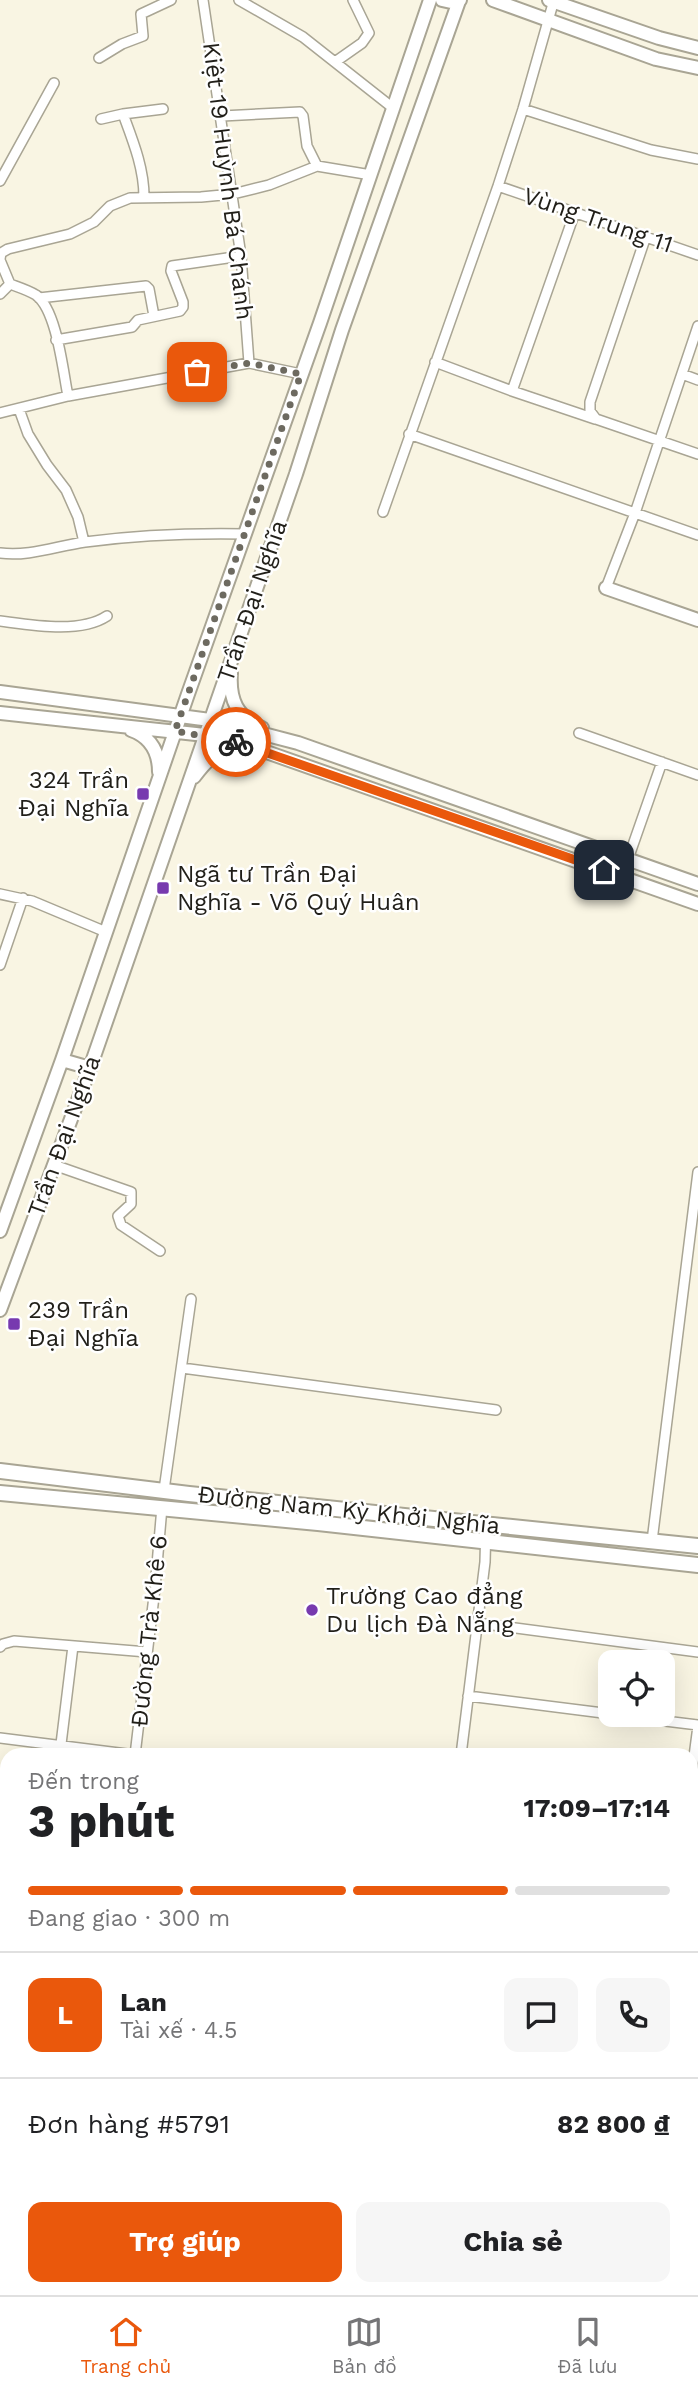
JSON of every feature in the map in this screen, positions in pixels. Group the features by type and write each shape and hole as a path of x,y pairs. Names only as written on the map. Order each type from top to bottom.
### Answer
{"main road":[{"name":"Trần Đại Nghĩa","path":"0,1231 320,323 430,0"},
{"path":"442,0 459,0"},
{"name":"Trần Đại Nghĩa","path":"0,1310 90,1068 296,474 342,330 459,0"},
{"path":"493,0 656,59 698,68"},
{"path":"552,1 659,38 698,48"},
{"path":"320,323 342,330"},
{"path":"606,588 698,620"},
{"path":"234,651 230,687 232,700 237,710 255,725 298,743 698,884"},
{"path":"0,692 210,720 298,743"},
{"path":"0,713 205,735 258,749 698,904"},
{"path":"121,727 143,735 153,746 159,762 158,781"},
{"path":"188,786 217,752 229,748 258,749"},
{"path":"622,877 628,859"},
{"path":"62,1060 90,1068"},
{"name":"Đường Nam Kỳ Khởi Nghĩa","path":"0,1471 698,1546"},
{"path":"162,1507 164,1490"},
{"name":"Đường Nam Kỳ Khởi Nghĩa","path":"0,1493 162,1507 698,1565"}],"street":[{"path":"99,58 112,49 143,36 141,14 171,0"},
{"name":"Kiệt 19 Huỳnh Bá Chánh","path":"204,0 241,257 249,363"},
{"path":"239,0 303,37 393,108"},
{"path":"335,62 362,43 369,33 353,0"},
{"path":"383,512 498,186 523,109 552,1"},
{"path":"0,181 54,83"},
{"path":"101,119 163,109"},
{"path":"523,109 651,150 698,159"},
{"path":"222,116 300,111 307,146 317,166"},
{"path":"123,114 140,162 144,197"},
{"path":"68,396 56,340 43,302 10,284 0,259 1,253 70,234 94,222 110,206 130,198 233,194 269,185 323,165 371,175"},
{"name":"Vùng Trung 11","path":"498,186 698,255"},
{"path":"512,391 575,212"},
{"path":"596,419 590,411 590,402 646,236"},
{"path":"56,340 132,327 137,320 180,311 183,307 171,271 172,266 241,257"},
{"path":"0,293 10,284"},
{"path":"38,298 146,286 149,289 154,316"},
{"path":"606,588 635,513 698,326"},
{"path":"435,362 698,454"},
{"path":"0,413 68,396 249,363 301,374"},
{"path":"682,374 698,380"},
{"path":"19,409 28,434 66,490 78,517 84,542"},
{"path":"409,434 698,535"},
{"path":"0,553 16,555 84,542 168,534 246,534"},
{"path":"0,621 44,627 82,626 98,622 107,616"},
{"path":"579,733 698,775"},
{"path":"628,859 662,762"},
{"path":"0,894 23,898 106,932"},
{"path":"0,965 23,898"},
{"path":"54,1165 131,1192 131,1204 118,1216 121,1225 160,1251"},
{"path":"652,1541 698,1172"},
{"path":"164,1490 191,1299"},
{"path":"182,1368 496,1410"},
{"name":"Đường Trà Khê 6","path":"136,1748 162,1507"},
{"path":"462,1748 485,1562 486,1524"},
{"path":"477,1623 698,1652"},
{"path":"0,1647 15,1641 148,1652"},
{"path":"61,1744 73,1646"},
{"path":"468,1696 598,1712"},
{"path":"675,1723 698,1726 695,1748"},
{"path":"0,1738 88,1748"}],"way so far":[{"path":"197,372 249,363 301,374 175,731 236,742"}],"place":[{"name":"324 Trần Đại Nghĩa","path":"143,794"},
{"name":"Ngã tư Trần Đại Nghĩa - Võ Quý Huân","path":"163,888"},
{"name":"239 Trần Đại Nghĩa","path":"14,1324"},
{"name":"Trường Cao đẳng Du lịch Đà Nẵng","path":"312,1610"}],"route":[{"path":"236,742 604,870"}]}
